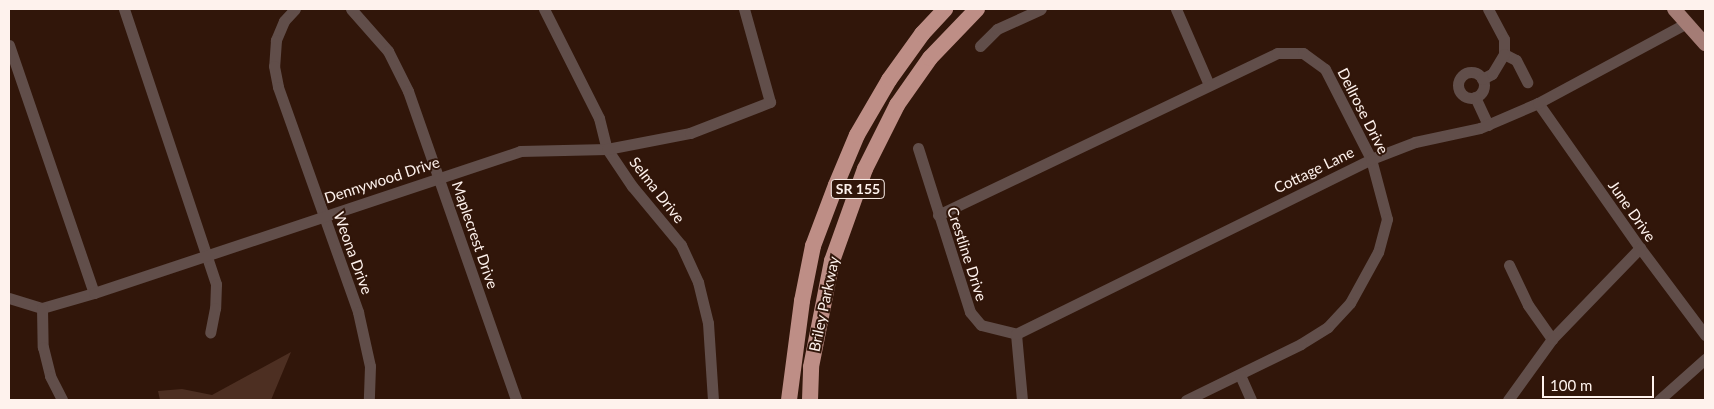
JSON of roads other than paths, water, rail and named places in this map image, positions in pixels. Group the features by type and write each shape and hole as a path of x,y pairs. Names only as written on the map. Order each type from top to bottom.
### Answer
{"highway":[{"name":"Briley Parkway","path":"789,400 802,301 811,255 836,185 857,135 889,80 922,34 945,9"},
{"name":"Briley Parkway","path":"810,400 811,367 832,261 865,169 897,105 930,58 977,9"}],"main road":[{"path":"1674,9 1685,24 1705,44"}],"street":[{"path":"124,9 216,284 215,308 210,333"},
{"name":"Weona Drive","path":"295,9 284,21 276,40 274,66 278,88 358,312 370,366 369,400"},
{"name":"Maplecrest Drive","path":"350,9 388,51 408,91 516,400"},
{"name":"Selma Drive","path":"544,9 599,118 607,149 632,186 681,245 698,282 708,323 713,400"},
{"name":"Dennywood Drive","path":"42,308 208,256 322,215 520,151 607,149 690,133 770,102 744,9"},
{"path":"980,46 997,29 1042,9"},
{"path":"1176,9 1210,85"},
{"path":"1482,80 1492,74 1504,54 1504,39 1488,9"},
{"name":"Cottage Lane","path":"1016,334 1371,159 1415,142 1488,125 1538,103 1685,24"},
{"path":"9,45 94,293"},
{"name":"Dellrose Drive","path":"938,215 1277,53 1303,53 1324,69 1371,159 1386,219 1378,252 1350,303 1328,326 1301,344 1186,400"},
{"path":"1504,54 1516,60 1527,82"},
{"path":"1472,72 1482,80 1482,92 1475,97 1467,97 1460,92 1459,80 1464,74 1472,72"},
{"path":"1475,97 1488,125"},
{"name":"June Drive","path":"1538,103 1640,248 1705,335"},
{"name":"Crestline Drive","path":"918,148 970,312 980,325 1016,334"},
{"path":"1508,400 1552,339 1640,248"},
{"path":"1510,265 1528,305 1552,339"},
{"path":"9,298 42,308 43,347 50,376 62,400"},
{"path":"1016,334 1022,400"},
{"path":"1659,400 1705,359"},
{"path":"1240,374 1251,400"}]}
